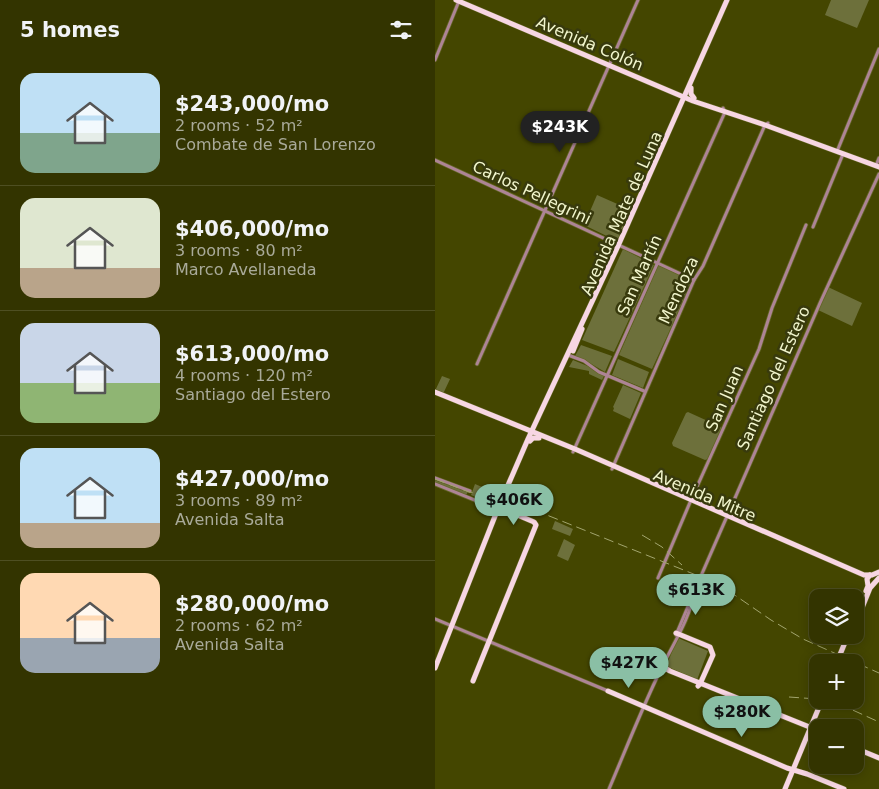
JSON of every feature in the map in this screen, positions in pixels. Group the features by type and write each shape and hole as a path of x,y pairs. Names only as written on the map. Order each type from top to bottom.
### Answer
{"main road":[{"name":"Avenida Colón","path":"459,0 694,100 766,124"},
{"name":"Avenida Mate de Luna","path":"435,668 531,433 620,246 728,0"},
{"path":"689,88 694,100 682,104 677,92 689,88"},
{"path":"766,124 878,163"},
{"path":"766,124 843,154 878,163"},
{"name":"Avenida Mitre","path":"435,394 874,579"},
{"path":"531,433 537,432 540,437"},
{"path":"473,681 536,525 534,522 500,509"},
{"path":"864,600 874,579"},
{"path":"864,603 874,579"},
{"path":"677,634 711,651 699,685"},
{"path":"665,661 666,670 699,685"},
{"path":"660,670 809,726"},
{"path":"608,690 681,726 793,771 844,789"},
{"path":"787,789 809,736"},
{"path":"864,750 879,756"},
{"path":"793,771 799,770 838,789"}],"street":[{"path":"435,60 459,0"},
{"path":"477,364 638,0"},
{"path":"838,149 879,49"},
{"name":"San Martín","path":"574,451 724,110"},
{"name":"Mendoza","path":"612,467 694,280 703,266 766,124"},
{"path":"813,228 843,154"},
{"name":"Carlos Pellegrini","path":"435,160 694,280"},
{"name":"Santiago del Estero","path":"609,789 824,294 879,174"},
{"name":"San Juan","path":"658,578 690,501 759,349 772,308 806,224"},
{"path":"569,355 584,361 608,376 645,392"},
{"path":"435,478 470,491"},
{"path":"435,484 500,509"},
{"path":"435,619 608,690"}],"green space":[{"path":"831,0 869,0 857,28 825,15"},
{"path":"597,195 631,210 617,241 584,225"},
{"path":"623,249 654,265 614,352 582,340"},
{"path":"658,266 692,282 652,369 619,355"},
{"path":"828,287 862,303 852,326 818,310"},
{"path":"581,345 612,356 605,372 575,356"},
{"path":"618,359 649,372 643,388 612,375"},
{"path":"573,360 590,367 604,376 602,380 589,374 589,371 569,367"},
{"path":"442,376 450,379 443,394 435,391"},
{"path":"623,385 641,393 630,419 613,411"},
{"path":"688,412 722,429 708,459 705,460 673,446 672,443"},
{"path":"435,480 468,492 466,495 435,483"},
{"path":"475,484 496,493 495,495 498,496 495,502 493,501 492,504 471,495"},
{"path":"512,492 549,507 521,502 510,497"},
{"path":"505,501 527,511 527,517 503,507"},
{"path":"555,521 573,529 570,536 552,529"},
{"path":"564,539 575,545 568,561 557,556"},
{"path":"678,638 708,651 697,680 666,666"}],"railway":[{"path":"435,479 469,492 497,495 720,585 771,620 803,639 879,673"},
{"path":"642,535 662,547 682,565"},
{"path":"789,697 809,698"},
{"path":"850,709 879,722"}]}
